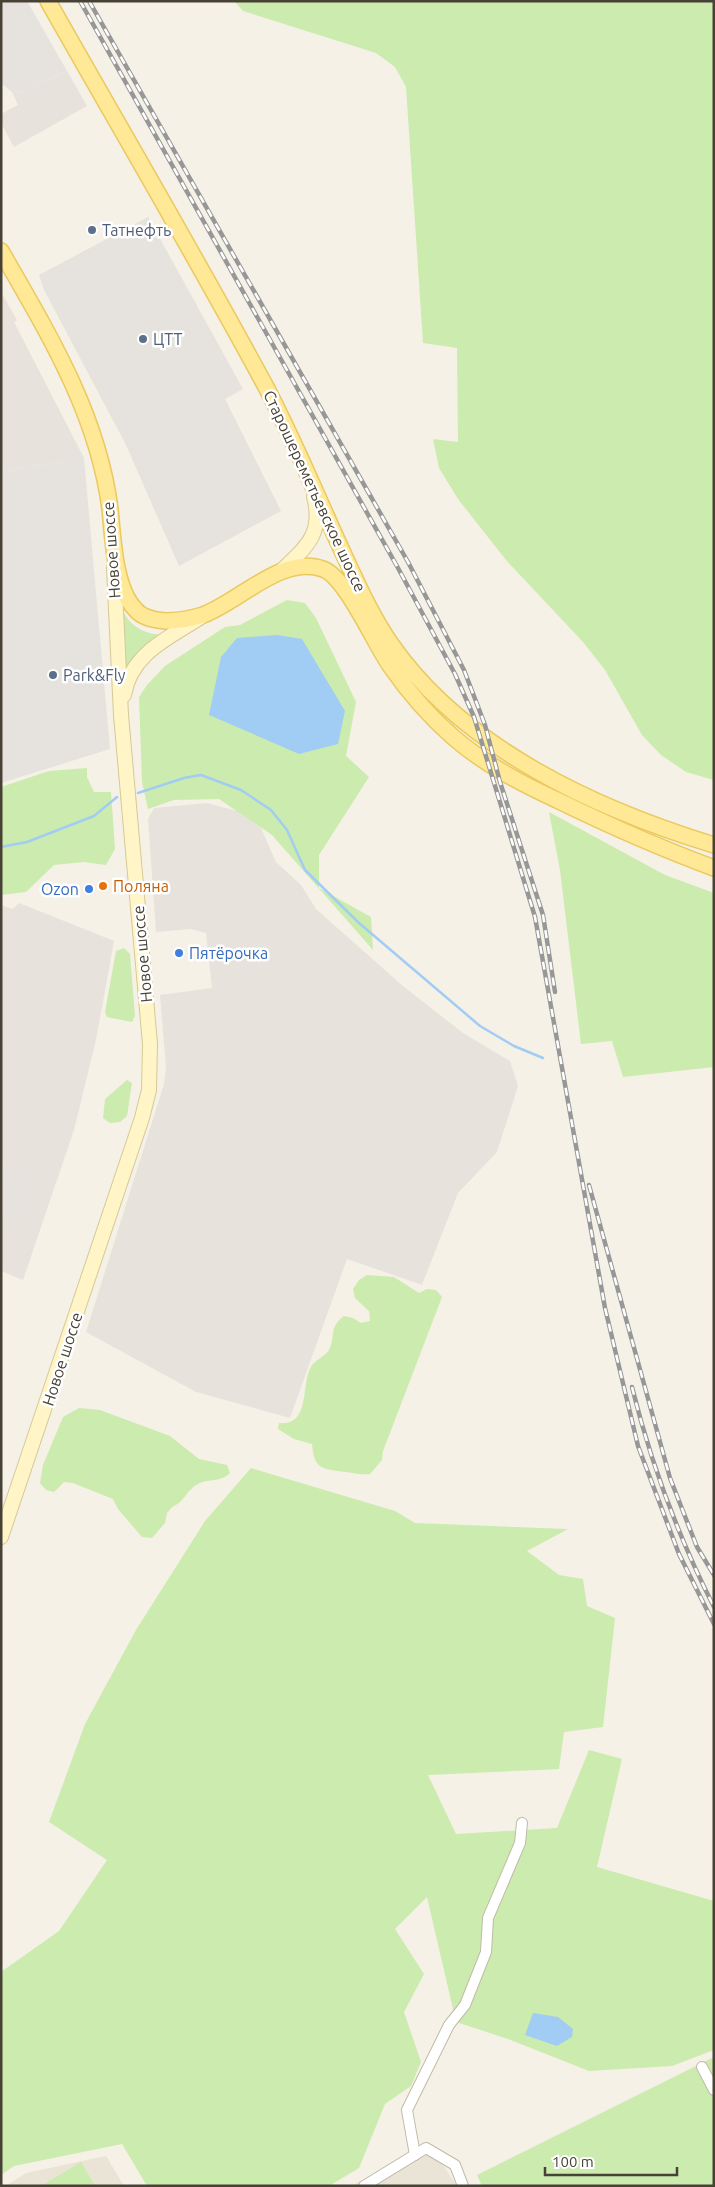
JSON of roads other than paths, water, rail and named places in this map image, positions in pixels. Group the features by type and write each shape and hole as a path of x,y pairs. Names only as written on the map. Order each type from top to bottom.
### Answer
{"main road":[{"name":"Старошереметьевское шоссе","path":"48,1 267,389 300,456 355,579 390,643 415,675 440,702 503,752 589,797 685,836 714,845"},
{"name":"Новое шоссе","path":"1,251 70,377 88,416 104,473 114,549 121,715 150,1044 149,1090 142,1118 1,1538"},
{"path":"278,573 301,552 315,532 318,520 317,507 310,482"},
{"name":"Старошереметьевское шоссе","path":"114,549 127,597 135,610 146,617 158,620 187,619 205,614 278,573 301,566 320,568 330,572 346,590 373,640 419,704 472,752 511,778 615,830 714,868"},
{"path":"121,715 126,683 142,657 205,614"}],"street":[{"path":"414,2154 407,2110 449,2025 465,2005 486,1952 488,1918 520,1843 522,1823"},
{"path":"702,2067 714,2090"},
{"path":"364,2186 426,2148 455,2165 464,2186"}],"water":[{"path":"277,635 302,639 345,711 338,744 299,754 209,715 221,657 237,638"},
{"path":"533,2013 558,2017 573,2029 572,2037 557,2046 525,2035"}],"waterway":[{"path":"138,793 184,778 201,775 241,790 271,810 287,830 305,870 359,923 480,1026 514,1046 543,1058"},
{"path":"1,847 27,842 94,816 117,797"}],"railway":[{"path":"80,1 398,568 455,674 474,717 535,917 605,1308 638,1446 679,1554 714,1624"},
{"path":"89,1 408,562 464,670 485,725 500,782 543,915 555,992"},
{"path":"589,1185 670,1478 697,1547 714,1575"},
{"path":"632,1387 657,1472 677,1526 714,1607"}],"place":[{"name":"Татнефть","path":"92,230"},
{"name":"ЦТТ","path":"143,339"},
{"name":"Park&Fly","path":"53,675"},
{"name":"Поляна","path":"103,886"},
{"name":"Ozon","path":"89,889"},
{"name":"Пятёрочка","path":"179,953"}]}
